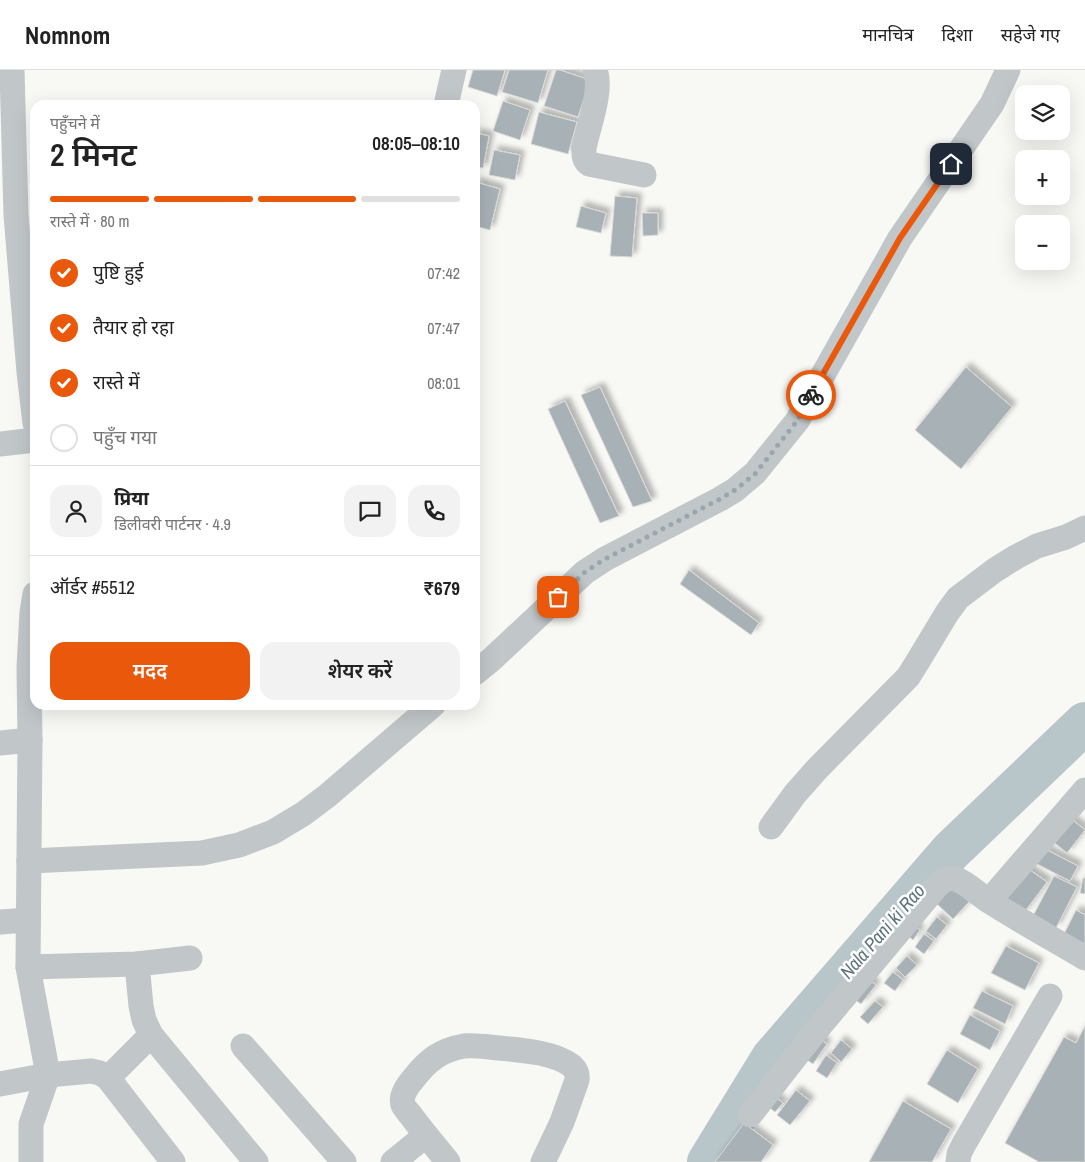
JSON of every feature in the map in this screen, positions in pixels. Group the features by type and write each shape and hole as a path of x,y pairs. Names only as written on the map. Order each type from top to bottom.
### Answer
{"street":[{"path":"12,70 16,215 30,380"},
{"path":"447,100 454,70"},
{"path":"595,70 597,93 584,148 585,161 589,164 644,175"},
{"path":"480,668 585,572 605,559 720,499 755,474 797,421 900,238 992,104 1008,70"},
{"path":"0,444 30,441"},
{"path":"771,827 795,794 817,769 908,676 946,613 958,598 995,570 1016,557 1036,546 1066,537 1085,528"},
{"path":"30,649 28,967 48,1074 31,1124 31,1162"},
{"path":"29,861 202,853 248,842 273,832 303,814 327,796 427,710"},
{"path":"0,743 30,740"},
{"path":"989,901 1085,790"},
{"path":"750,1115 814,1033 943,881 948,878 960,881 989,901 1085,958"},
{"path":"0,922 28,920"},
{"path":"28,967 137,964 190,958"},
{"path":"137,964 138,993 144,1020 151,1035 256,1162"},
{"path":"958,1162 964,1144 1050,996"},
{"path":"108,1078 151,1035"},
{"path":"243,1046 344,1162"},
{"path":"448,1162 425,1136 403,1105 403,1096 406,1087 425,1064 444,1052 465,1046 535,1051 558,1059 572,1066 576,1071 578,1075 577,1080 562,1122 543,1162"},
{"path":"0,1084 48,1074 91,1071 100,1073 108,1078 173,1162"},
{"path":"393,1162 425,1136"}],"building":[{"path":"473,70 505,70 497,96 468,87"},
{"path":"509,70 548,70 538,103 502,92"},
{"path":"556,70 590,80 578,117 544,106"},
{"path":"503,101 530,110 520,140 493,131"},
{"path":"539,112 577,122 568,154 531,144"},
{"path":"480,134 489,136 483,168 480,168"},
{"path":"494,150 520,155 515,180 489,175"},
{"path":"480,183 500,189 490,230 480,227"},
{"path":"615,196 637,198 632,257 610,256"},
{"path":"581,206 606,213 601,233 576,227"},
{"path":"642,213 658,213 658,235 643,236"},
{"path":"966,367 1012,407 961,469 915,430"},
{"path":"600,387 652,501 633,507 581,395"},
{"path":"565,401 619,516 600,523 548,409"},
{"path":"689,570 759,623 751,635 680,584"},
{"path":"1070,818 1085,830 1067,853 1052,841"},
{"path":"1045,849 1078,866 1070,881 1037,864"},
{"path":"1027,868 1047,882 1023,914 1003,899"},
{"path":"1054,876 1077,887 1056,928 1033,916"},
{"path":"1083,878 1085,878 1085,894 1080,893"},
{"path":"952,886 969,902 953,919 936,903"},
{"path":"1076,910 1085,915 1085,947 1063,936"},
{"path":"937,917 947,925 936,939 926,931"},
{"path":"911,923 920,930 913,940 903,932"},
{"path":"924,934 934,941 924,954 915,947"},
{"path":"1006,946 1039,963 1025,990 991,973"},
{"path":"907,956 917,965 905,977 896,968"},
{"path":"893,972 903,980 895,991 884,983"},
{"path":"864,976 876,985 861,1004 849,995"},
{"path":"982,991 1013,1006 1005,1024 973,1008"},
{"path":"875,1001 883,1007 868,1024 860,1017"},
{"path":"970,1015 1000,1031 990,1050 960,1034"},
{"path":"1085,1026 1085,1162 1039,1162 1005,1143 1064,1037 1076,1043"},
{"path":"817,1037 827,1044 813,1064 803,1057"},
{"path":"841,1040 852,1049 841,1062 831,1053"},
{"path":"947,1050 978,1069 958,1103 927,1084"},
{"path":"826,1055 837,1063 827,1078 816,1071"},
{"path":"796,1090 810,1101 790,1125 777,1115"},
{"path":"772,1094 783,1103 775,1112 764,1103"},
{"path":"903,1101 951,1129 932,1162 869,1162"},
{"path":"744,1123 773,1145 761,1162 715,1162"}],"waterway":[{"name":"Nala Pani ki Rao","path":"708,1162 772,1058 951,851 1085,723"}],"way so far":[{"path":"558,597 585,572 605,559 735,490 755,474 797,421 811,395"}],"route":[{"path":"811,395 900,238 951,164"}]}
